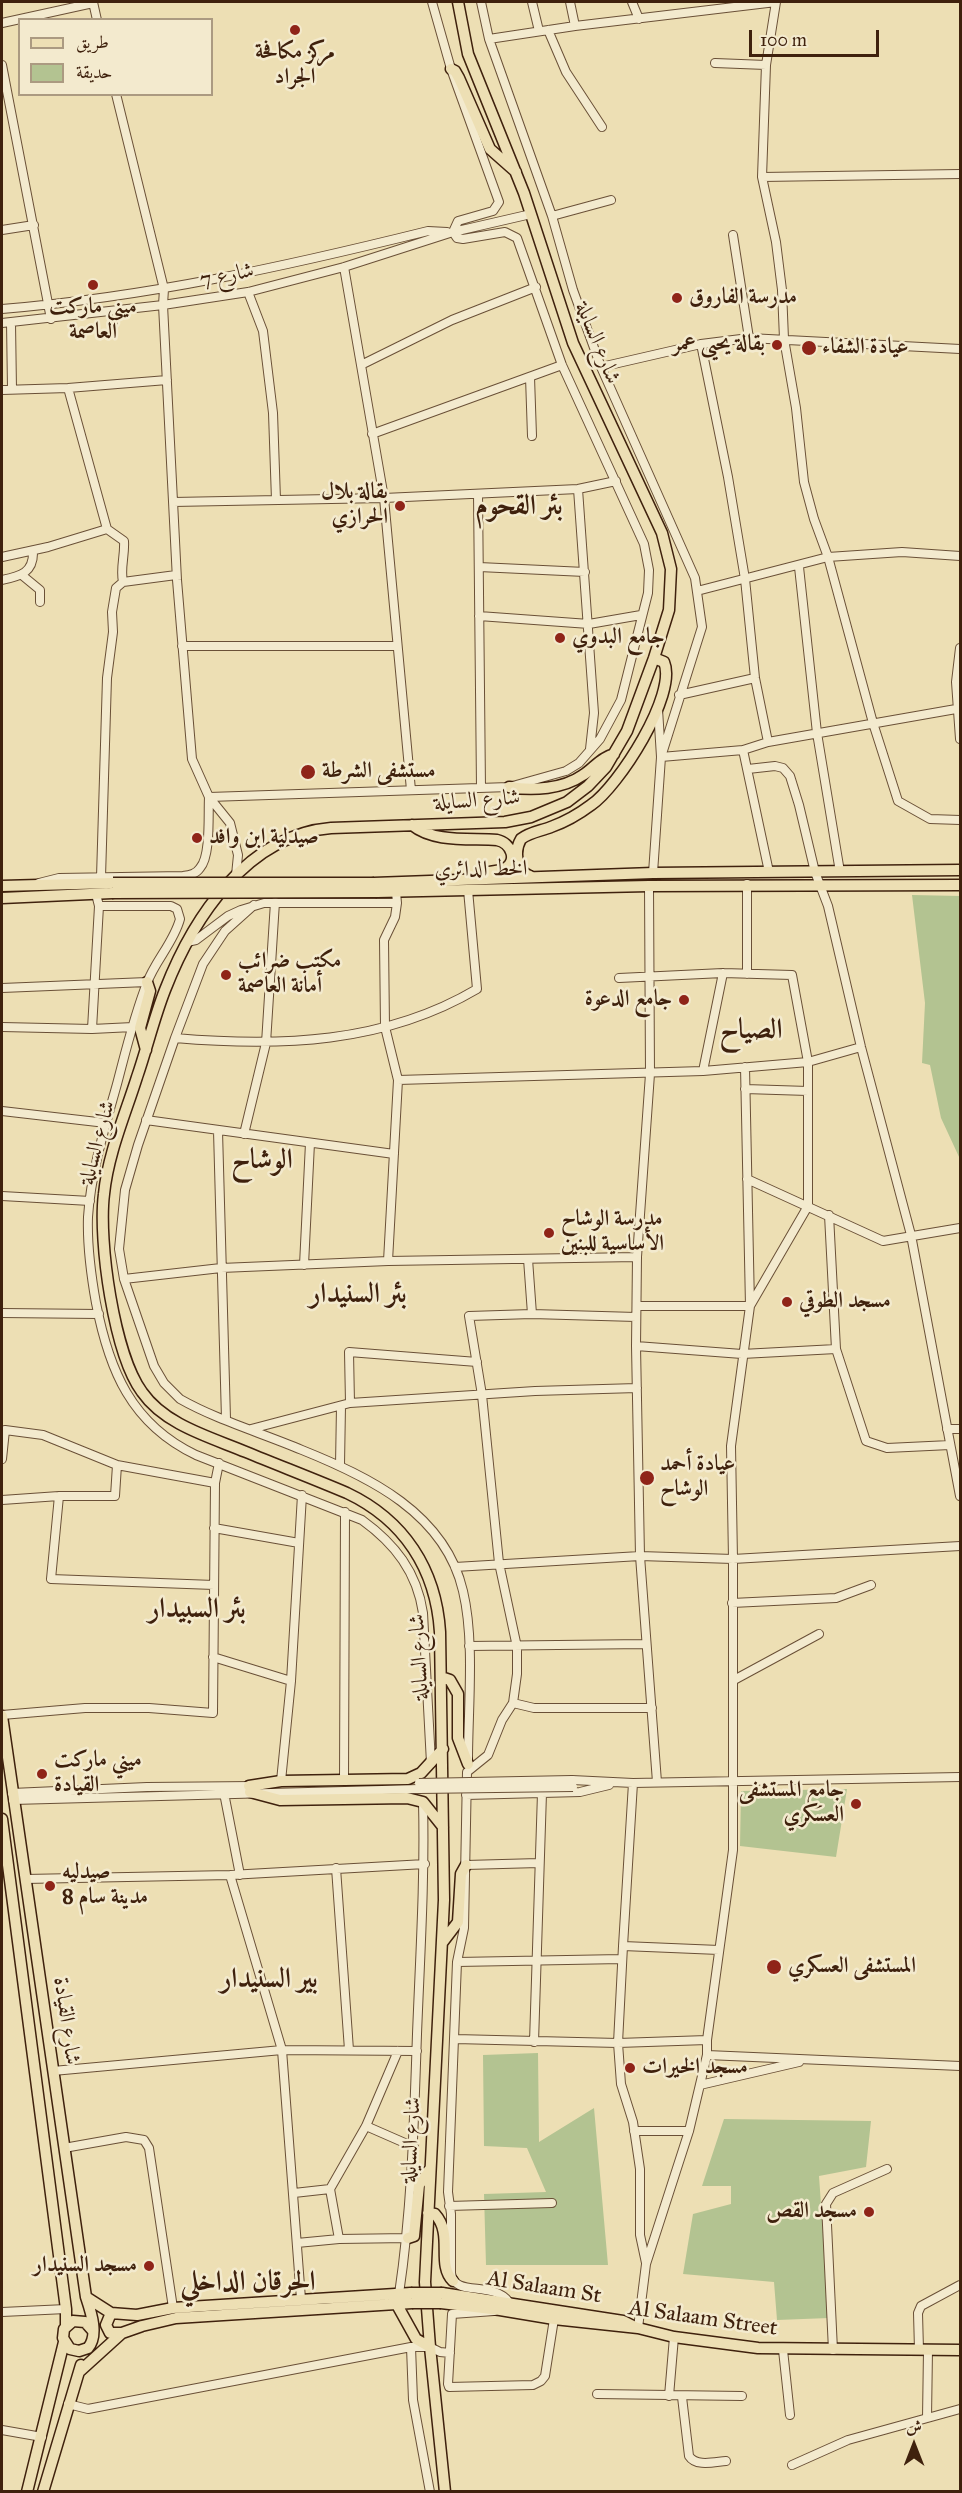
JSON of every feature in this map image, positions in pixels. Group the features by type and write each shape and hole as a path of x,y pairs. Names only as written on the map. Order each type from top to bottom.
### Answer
{"main road":[{"name":"شارع السايلة","path":"445,2492 425,2282 442,1943 443,1749 440,1618 434,1591 403,1532 371,1506 353,1496 178,1423 150,1402 133,1377 122,1346 104,1260 102,1212 110,1162 165,989 187,942 236,875 267,848 304,832 331,828 505,822 537,815 555,808 578,794 598,777 627,731 669,610 671,576 666,545 577,353 531,214 468,54 458,2"},
{"path":"451,69 459,78 490,149 516,173"},
{"path":"531,876 523,872 518,865 518,846 521,839 564,822 600,799 631,761 658,707 666,670 661,659 654,658"},
{"path":"510,787 534,789 571,782 602,759 614,754"},
{"path":"412,825 419,831 438,836 497,840 505,843 512,853 508,865 501,870 486,873 482,878"},
{"name":"الخط الدائري","path":"2,898 96,894 113,888 375,887 531,876 960,870"},
{"path":"614,874 614,886"},
{"name":"الخط الدائري","path":"375,887 397,897 468,890 614,886 960,885"},
{"path":"2,886 113,888"},
{"path":"146,1051 140,1028 150,991 147,982"},
{"path":"441,1677 452,1682 458,1694 458,1738 467,1768"},
{"name":"شارع القيادة","path":"2,1715 86,2297 93,2331"},
{"path":"250,1789 281,1781 408,1779 422,1773 443,1749"},
{"path":"250,1789 280,1800 407,1798 423,1802 443,1828"},
{"name":"شارع القيادة","path":"2,1819 6,1873 66,2309 66,2325"},
{"path":"442,1943 458,1922 461,1874 466,1865"},
{"path":"408,2238 414,2236 419,2185 429,2170"},
{"path":"428,2213 435,2214 444,2228 447,2273 453,2281"},
{"path":"86,2297 111,2313 137,2315 173,2308 301,2299 398,2298"},
{"path":"398,2298 416,2339 430,2347"},
{"path":"79,2372 122,2333 176,2318 398,2298"},
{"name":"Al Salaam St","path":"398,2298 442,2298 623,2321 638,2328"},
{"name":"Al Salaam Street","path":"505,2306 554,2319 638,2328 674,2337 783,2350 960,2350"},
{"path":"111,2313 106,2325 110,2333 122,2333"},
{"path":"27,2492 64,2342 63,2333 66,2325 73,2321 81,2321 89,2324 93,2331 93,2340 68,2404 43,2492"},
{"path":"64,2342 74,2351 88,2348"}],"street":[{"path":"24,18 93,2 97,18"},
{"path":"209,797 510,787 566,771 579,763 611,721 621,700 648,592 648,561 644,544 562,365 519,242 514,235 505,232 463,239 458,238 453,232 458,221 493,211 499,202 451,69 432,2"},
{"path":"481,2 489,39 552,216 573,290 601,367 688,559 698,591 702,627 660,758"},
{"path":"532,2 566,72 602,127"},
{"path":"570,2 575,26"},
{"path":"632,2 639,18"},
{"path":"489,39 575,26 776,2 766,65 762,177 776,242 784,339 796,408 804,482 813,519 828,557 873,723 898,801 930,819 960,820"},
{"path":"2,23 18,19"},
{"path":"715,63 766,65"},
{"path":"2,65 50,303 51,319"},
{"path":"116,96 164,290 176,575 192,759 209,797 221,809 236,838 238,855 236,875"},
{"path":"762,177 960,174"},
{"path":"552,216 611,200"},
{"name":"شارع 7","path":"6,323 163,305 248,292 344,267 453,232 531,214"},
{"path":"2,230 34,225"},
{"name":"شارع 7","path":"2,309 164,290 275,268 428,231 453,232"},
{"path":"733,235 749,338"},
{"path":"344,267 384,498 411,790"},
{"path":"361,365 452,320 536,287"},
{"path":"248,292 263,331 273,413 276,500"},
{"path":"6,323 12,389"},
{"path":"601,367 701,344 749,338 960,349"},
{"path":"701,344 728,477 745,579 755,678 768,742"},
{"path":"372,434 562,365"},
{"path":"530,377 532,436"},
{"path":"2,390 68,388 167,380"},
{"path":"68,388 107,529 124,541 125,556 121,570 123,582"},
{"path":"173,502 478,494 578,489 616,481"},
{"path":"578,489 594,713 590,749"},
{"path":"478,494 481,788"},
{"path":"2,557 33,551 107,529"},
{"path":"2,580 23,576 31,567 33,551"},
{"path":"698,591 799,567 828,557 902,552 960,556"},
{"path":"479,567 585,572"},
{"path":"799,567 817,733 840,872"},
{"path":"101,877 107,678 116,588 123,582 176,575"},
{"path":"23,576 40,591 40,602"},
{"path":"479,616 588,624 641,615"},
{"path":"182,646 398,646"},
{"path":"960,652 956,682 956,709 960,739"},
{"path":"679,695 755,678"},
{"path":"653,873 660,758 658,707"},
{"path":"660,758 743,750 768,742 956,709"},
{"path":"743,750 769,872"},
{"path":"748,769 775,766 783,768 790,776 815,872 828,906 861,1047 911,1235 960,1496"},
{"path":"34,885 60,878 183,876 199,870 206,855 209,797"},
{"path":"747,884 747,974"},
{"path":"649,886 650,1074 637,1257 636,1346 640,1556 657,1782"},
{"path":"175,1038 230,1043 292,1043 385,1027 449,1005 477,989 468,890"},
{"path":"92,1029 99,906 96,894"},
{"path":"187,942 196,940 228,916 254,905 275,902 397,897 395,918 384,940 385,1027 398,1080 388,1261"},
{"path":"244,1134 266,1043 275,902"},
{"path":"254,905 225,931 209,952 146,1120 124,1190 118,1249 124,1279 150,1356 164,1383 180,1399 340,1465 370,1481 416,1514 442,1544 454,1567 464,1593 469,1646 466,1865 462,1941 457,1962 449,2206 453,2281 459,2286 496,2290 504,2295 505,2306 484,2314 452,2314 448,2384 451,2388 538,2383 545,2376 554,2319"},
{"path":"99,906 174,907 179,912 180,922 147,982 106,1123 90,1201 89,1245 99,1314 114,1368 135,1407 154,1429 174,1444 345,1512 362,1520 391,1543 412,1573 419,1590 423,1612 431,1763"},
{"path":"703,1071 723,973"},
{"path":"619,978 723,973 792,975 808,1062 808,1206 750,1306"},
{"path":"2,988 147,982"},
{"path":"2,1027 92,1029 133,1027"},
{"path":"398,1080 703,1071 808,1062 861,1047"},
{"path":"638,2328 646,2264 689,2131 707,2055 707,2040 733,1850 734,1680 730,1446 750,1306 745,1067"},
{"path":"745,1089 808,1091"},
{"path":"2,1111 106,1123"},
{"path":"146,1120 394,1154"},
{"path":"218,1131 226,1419"},
{"path":"303,1265 310,1143"},
{"path":"747,1179 883,1241 960,1228"},
{"path":"2,1196 90,1201"},
{"path":"829,1215 836,1349 866,1441 887,1448 950,1445"},
{"path":"124,1279 221,1268 388,1261 637,1257"},
{"path":"528,1259 532,1314"},
{"path":"637,1306 750,1306"},
{"path":"2,1313 99,1314"},
{"path":"467,1768 488,1755 502,1720 513,1703 517,1674 517,1647 499,1563 482,1395 469,1316 532,1314 636,1317"},
{"path":"636,1346 742,1354 836,1349"},
{"path":"340,1465 349,1352 477,1362"},
{"path":"251,1429 345,1405 482,1395 637,1388"},
{"path":"947,1429 960,1429"},
{"path":"2,1459 5,1430 43,1435 117,1465 215,1483"},
{"path":"2,1715 85,1708 149,1708 213,1713 215,1483 219,1463"},
{"path":"2,1500 60,1496 115,1496 117,1465"},
{"path":"281,1781 291,1681 302,1495"},
{"path":"60,1496 51,1580 214,1585"},
{"path":"344,1780 345,1512"},
{"path":"214,1528 299,1543"},
{"path":"454,1567 640,1556 733,1559 960,1546"},
{"path":"732,1603 836,1599 871,1585"},
{"path":"734,1680 819,1634"},
{"path":"469,1646 646,1644"},
{"path":"213,1657 291,1681"},
{"path":"513,1703 534,1708 652,1708"},
{"path":"13,1797 147,1787 250,1789 960,1777"},
{"path":"466,1795 580,1792 618,1783"},
{"path":"633,1783 618,2043 621,2084 634,2131 640,2169 640,2235 646,2264"},
{"path":"13,1797 224,1793 250,1789"},
{"path":"224,1793 240,1875"},
{"path":"534,2042 542,1793"},
{"path":"398,2298 408,2238 414,2147 425,1864 423,1802"},
{"path":"466,1865 539,1863"},
{"path":"25,1879 240,1875 425,1864"},
{"path":"336,1868 349,2050"},
{"path":"230,1875 282,2050 301,2299"},
{"path":"623,1946 719,1950"},
{"path":"457,1962 622,1959"},
{"path":"455,2039 618,2043 707,2040"},
{"path":"53,2071 282,2050 417,2051"},
{"path":"339,2239 330,2189 366,2126 398,2051"},
{"path":"707,2055 960,2066"},
{"path":"700,2085 811,2059"},
{"path":"366,2126 414,2147"},
{"path":"634,2131 689,2131"},
{"path":"64,2148 126,2137 144,2140 149,2148 173,2308"},
{"path":"833,2350 826,2204 833,2193 887,2169"},
{"path":"294,2193 330,2189"},
{"path":"449,2206 552,2203"},
{"path":"297,2243 339,2239 408,2238"},
{"path":"927,2418 923,2350 918,2313 921,2306 960,2285"},
{"path":"2,2312 66,2309"},
{"path":"669,2396 674,2337"},
{"path":"411,2347 413,2400 430,2492"},
{"path":"68,2404 88,2409 411,2347 430,2347 440,2352 450,2353"},
{"path":"783,2350 790,2415"},
{"path":"597,2394 682,2397 742,2396"},
{"path":"682,2397 689,2456 692,2461 698,2463 726,2462"},
{"path":"792,2465 848,2439 960,2409"},
{"path":"2,2430 42,2437"}],"green space":[{"path":"912,895 960,896 960,1159 941,1118 930,1065 922,1063 925,1003"},
{"path":"847,1789 836,1857 740,1846 741,1791"},
{"path":"538,2053 539,2142 594,2108 608,2265 486,2265 484,2194 546,2192 527,2148 484,2146 483,2055"},
{"path":"724,2119 871,2121 866,2167 819,2176 829,2318 777,2320 774,2282 683,2274 693,2214 731,2204 731,2186 702,2186"}],"place":[{"name":"مركز مكافحة الجراد","path":"295,30"},
{"name":"ميني ماركت العاصمة","path":"93,285"},
{"name":"مدرسة الفاروق","path":"677,298"},
{"name":"بقالة يحيى عمر","path":"777,345"},
{"name":"عيادة الشفاء","path":"809,348"},
{"name":"بقالة بلال الحرازي","path":"400,506"},
{"name":"جامع البدوي","path":"560,638"},
{"name":"مستشفى الشرطة","path":"308,772"},
{"name":"صيدلية ابن وافد","path":"197,838"},
{"name":"مكتب ضرائب أمانة العاصمة","path":"226,975"},
{"name":"جامع الدعوة","path":"684,1000"},
{"name":"مدرسة الوشاح الأساسية للبنين","path":"549,1233"},
{"name":"مسجد الطوقي","path":"787,1302"},
{"name":"عيادة أحمد الوشاح","path":"647,1478"},
{"name":"ميني ماركت القيادة","path":"42,1774"},
{"name":"جامع المستشفى العسكري","path":"856,1804"},
{"name":"صيدليه مدينة سام 8","path":"50,1886"},
{"name":"المستشفى العسكري","path":"774,1967"},
{"name":"مسجد الخيرات","path":"630,2068"},
{"name":"مسجد القص","path":"869,2212"},
{"name":"مسجد السنيدار","path":"149,2266"}],"district":[{"name":"بئر القحوم","path":"519,507"},
{"name":"الصياح","path":"751,1031"},
{"name":"الوشاح","path":"262,1161"},
{"name":"بئر السنيدار","path":"358,1295"},
{"name":"بئر السبيدار","path":"197,1610"},
{"name":"بير السنيدار","path":"269,1980"},
{"name":"الحرقان الداخلي","path":"248,2283"}]}
